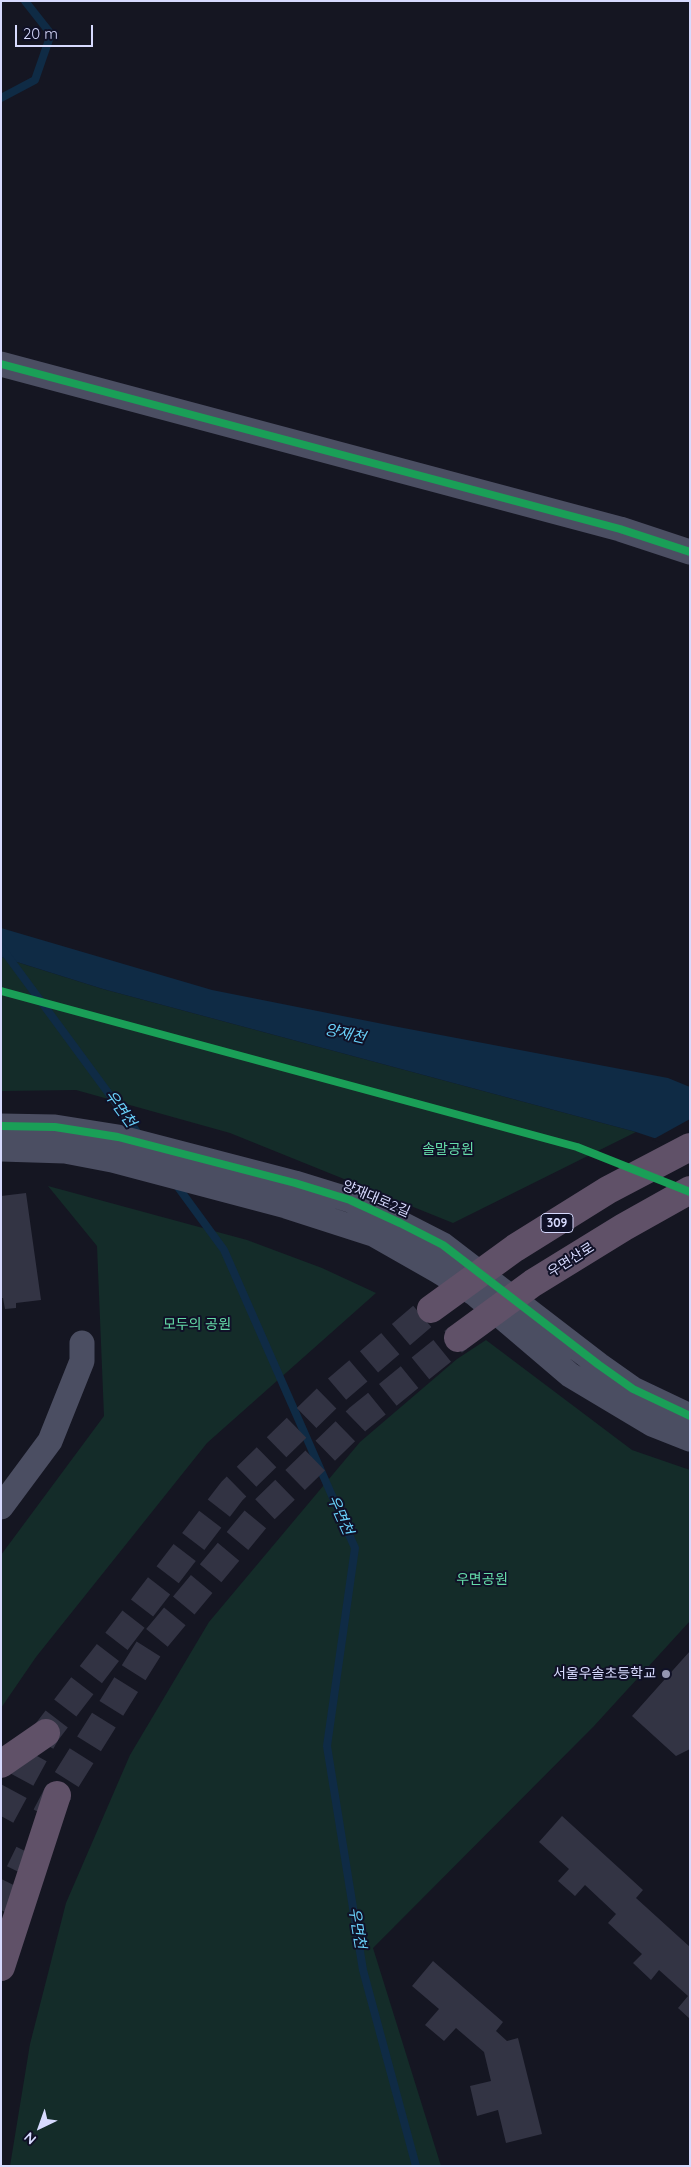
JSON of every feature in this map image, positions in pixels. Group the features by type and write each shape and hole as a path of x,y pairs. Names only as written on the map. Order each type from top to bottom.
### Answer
{"highway":[{"name":"309","path":"431,1309 524,1243 608,1190 690,1147"},
{"name":"우면산로","path":"458,1338 533,1283 624,1226 690,1190"},
{"path":"1,1764 46,1732"},
{"path":"1,1967 56,1795"}],"street":[{"path":"1,364 620,529 690,552"},
{"name":"양재대로2길","path":"1,1126 55,1127 118,1137 295,1183 350,1200 400,1222 443,1245 633,1389 690,1416"},
{"path":"1,1149 65,1151 112,1160 286,1206 380,1237 475,1294 570,1375 652,1424 690,1439"},
{"path":"1,1507 50,1441 82,1361 82,1343"}],"green space":[{"name":"솔말공원","path":"1,957 103,989 636,1132 453,1223 230,1133 76,1090 1,1091"},
{"name":"모두의 공원","path":"48,1186 247,1240 322,1268 376,1293 207,1443 36,1657 1,1708 1,1555 104,1416 97,1246"},
{"name":"우면공원","path":"486,1340 632,1450 690,1470 690,1621 594,1726 373,1948 441,2166 10,2166 30,2044 66,1903 130,1755 209,1622 360,1442 457,1359"}],"water":[{"name":"양재천","path":"1,928 212,990 668,1078 690,1087 690,1150 636,1132 103,989 1,957"}],"pier":[{"path":"690,1119 690,1152 652,1140"}],"building":[{"path":"26,1193 41,1300 16,1303 16,1308 5,1309 3,1298 1,1298 1,1196"},
{"path":"690,1651 690,1749 676,1756 632,1716"},
{"path":"562,1816 643,1890 636,1898 690,1947 690,2019 678,2008 688,1996 659,1970 651,1980 633,1963 642,1954 608,1923 616,1914 585,1885 575,1896 558,1881 569,1869 539,1842"},
{"path":"433,1961 503,2022 496,2031 507,2041 518,2038 542,2134 506,2143 498,2110 477,2116 470,2086 491,2081 484,2052 456,2028 444,2041 425,2025 439,2009 412,1986"}],"waterway":[{"path":"1,98 35,80 51,34 25,1"},
{"name":"우면천","path":"1,947 140,1136"},
{"name":"우면천","path":"175,1183 224,1250 355,1548 327,1746 363,1970 416,2166"}],"tunnel":[{"path":"1,1816 46,1733 232,1491 329,1396 431,1309"},
{"path":"46,1816 57,1795 151,1645 259,1515 358,1419 458,1338"},
{"path":"1,1910 29,1853"}],"cycle path":[{"path":"1,364 620,529 690,552"},
{"path":"1,991 577,1147 690,1192"},
{"path":"1,1126 55,1127 118,1137 295,1183 350,1200 443,1245 633,1389 690,1416"}],"place":[{"name":"서울우솔초등학교","path":"666,1674"}]}
